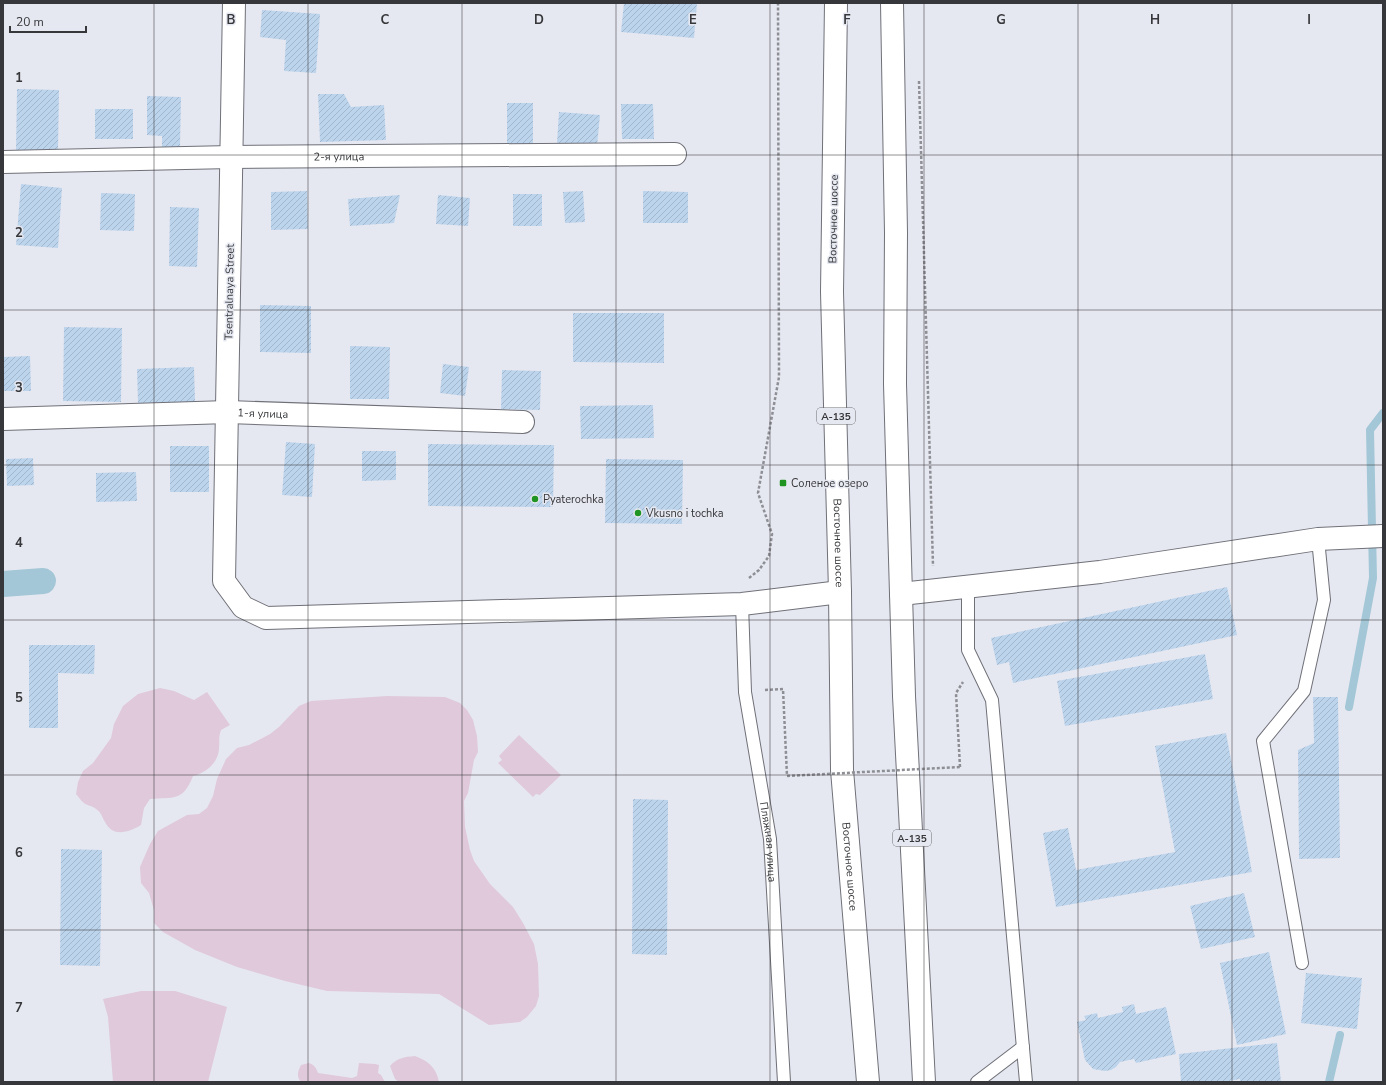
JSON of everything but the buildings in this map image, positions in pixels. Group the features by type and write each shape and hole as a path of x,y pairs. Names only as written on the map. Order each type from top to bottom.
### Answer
{"main road":[{"name":"Tsentralnaya Street","path":"234,3 224,581 243,607 266,618 742,604"},
{"name":"Восточное шоссе","path":"836,3 832,292 840,592 842,770 868,1082"},
{"name":"А-135","path":"892,3 896,233 895,384 904,696 924,1082"},
{"name":"2-я улица","path":"3,162 231,157 675,154"},
{"name":"1-я улица","path":"3,419 228,412 523,422"},
{"path":"901,594 1100,572 1318,539 1383,536"},
{"path":"742,604 840,592"}],"lane":[{"path":"1302,963 1263,742 1304,691 1324,600 1318,539"},
{"path":"968,587 968,650 992,700 1026,1082"},
{"name":"Пляжная улица","path":"742,604 745,692 770,839 784,1082"},
{"path":"977,1082 1023,1047"}],"path":[{"path":"742,604 744,588 748,579 759,570 769,556 772,534 758,493 779,377 778,3"},
{"path":"919,74 934,590"},
{"path":"783,689 787,776 960,767 956,693"}],"shaded area":[{"path":"160,688 174,691 194,700 207,692 230,725 221,730 217,758 207,770 193,776 181,794 171,798 150,799 144,808 141,825 131,830 117,832 108,827 98,810 84,803 76,794 78,782 83,771 93,763 111,738 114,724 123,706 138,694"},
{"path":"387,696 445,697 460,703 467,710 473,720 477,736 478,752 474,760 468,793 464,801 465,827 470,850 474,861 490,884 513,907 523,923 534,944 538,964 539,996 536,1006 527,1017 520,1022 489,1025 439,994 327,991 285,981 237,967 195,950 163,932 154,923 154,910 149,893 141,883 140,867 150,844 158,831 187,815 199,814 207,808 213,796 217,779 226,759 237,748 249,745 270,734 279,727 299,706 311,701"},
{"path":"519,735 561,775 540,795 536,794 533,797 498,763 502,760 499,756"},
{"path":"141,991 175,991 227,1007 208,1082 113,1082 108,1017 103,999"},
{"path":"415,1056 424,1060 434,1068 439,1082 399,1082 395,1079 390,1066 401,1058"},
{"path":"309,1063 315,1066 318,1073 352,1078 357,1076 359,1063 379,1065 378,1073 385,1082 301,1082 298,1076 299,1069 301,1065"}],"water":[{"path":"3,572 27,572 27,593 3,594"}],"waterway":[{"path":"1349,707 1373,578 1370,430 1383,413"},
{"path":"3,584 43,581"},
{"path":"1329,1082 1340,1035"}],"place":[{"name":"Соленое озеро","path":"783,483"},
{"name":"Pyaterochka","path":"535,499"},
{"name":"Vkusno i tochka","path":"638,513"}]}
